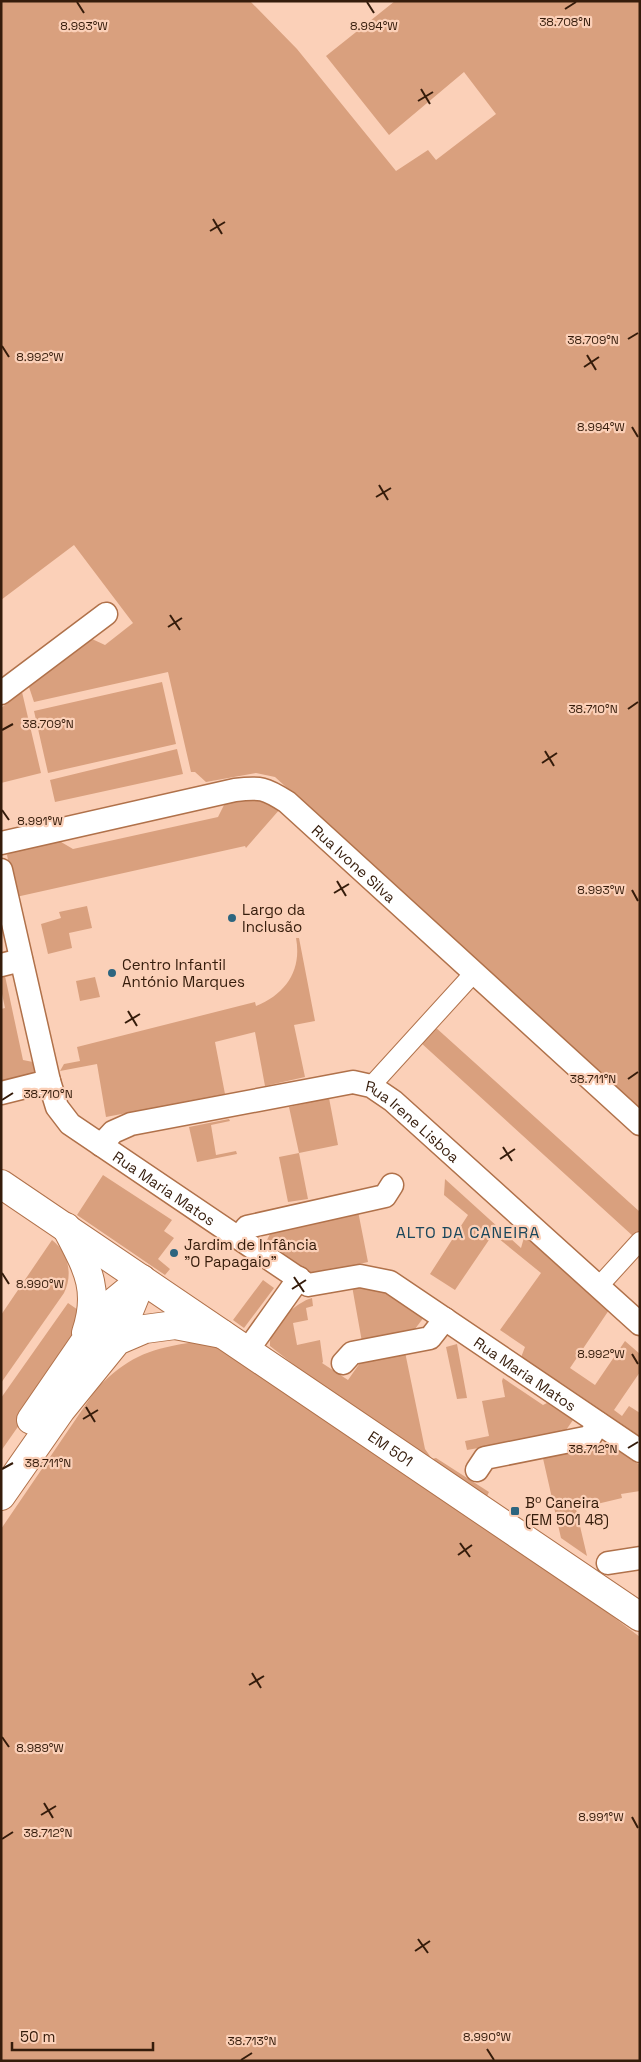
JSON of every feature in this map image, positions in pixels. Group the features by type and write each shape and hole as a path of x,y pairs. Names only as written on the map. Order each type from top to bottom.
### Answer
{"main road":[{"name":"EM 501","path":"1,1184 640,1617"},
{"path":"66,1227 88,1271 92,1294 91,1318 80,1352"},
{"path":"1,1496 62,1410 117,1341 142,1278"},
{"path":"1,1464 80,1352 98,1321 115,1301 142,1278"},
{"path":"117,1341 145,1329 175,1325 222,1334"}],"street":[{"path":"1,693 106,614"},
{"name":"Rua Ivone Silva","path":"1,843 235,790 266,789 287,802 473,974 640,1124"},
{"name":"Rua Maria Matos","path":"1,870 11,963 57,1107 70,1124 308,1285 360,1276 390,1282 640,1451"},
{"path":"371,1086 473,974"},
{"path":"1,1093 49,1081"},
{"name":"Rua Irene Lisboa","path":"101,1145 113,1132 131,1124 353,1082 371,1086 393,1101 640,1324"},
{"path":"239,1237 248,1227 385,1196 392,1185"},
{"path":"598,1286 640,1240"},
{"path":"247,1351 299,1278"},
{"path":"343,1363 352,1353 430,1338 444,1319"},
{"path":"477,1470 485,1458 590,1436 598,1423"},
{"path":"608,1563 640,1558"}],"shaded area":[{"path":"1,1 250,1 297,49 396,171 428,150 436,160 496,114 464,72 389,135 326,56 395,1 640,1 640,1110 275,777 256,773 206,782 195,772 191,772 168,672 34,702 29,687 92,639 105,645 133,623 74,545 1,600"},
{"path":"162,682 176,744 48,773 34,711"},
{"path":"22,692 41,773 1,783 1,708"},
{"path":"177,749 183,774 55,802 50,780"},
{"path":"256,797 280,809 246,848 245,846 16,897 7,855 12,849 56,839 73,849 218,817 226,801"},
{"path":"87,906 92,928 69,933 72,948 48,954 41,924 61,918 59,912"},
{"path":"296,938 299,938 315,1021 294,1025 305,1077 265,1086 255,1032 215,1042 225,1094 106,1117 97,1064 60,1071 64,1064 80,1061 77,1047 255,1002 256,1006 267,1001 276,995 290,980 296,960"},
{"path":"5,976 23,1060 33,1062 35,1074 1,1083 1,1009 5,1008 1,989 1,977"},
{"path":"95,977 100,997 80,1001 76,981"},
{"path":"434,1026 640,1212 640,1231 634,1237 420,1042"},
{"path":"329,1098 338,1145 299,1153 289,1107"},
{"path":"229,1119 230,1121 211,1125 216,1155 236,1151 237,1154 197,1162 189,1127"},
{"path":"299,1153 308,1199 288,1202 279,1157"},
{"path":"103,1175 172,1220 164,1231 174,1238 158,1259 170,1269 165,1275 77,1215"},
{"path":"445,1179 521,1248 525,1234 609,1310 570,1368 595,1385 625,1341 640,1354 640,1372 614,1410 622,1416 629,1406 640,1413 640,1436 560,1382 558,1385 520,1360 525,1347 500,1330 541,1273 493,1234 455,1290 430,1274 468,1215 444,1195"},
{"path":"358,1211 368,1262 316,1274 315,1277 265,1244 273,1228"},
{"path":"52,1240 58,1245 66,1258 69,1272 67,1286 1,1383 1,1315"},
{"path":"263,1280 274,1288 244,1328 233,1320"},
{"path":"352,1286 380,1288 424,1317 412,1333 362,1342"},
{"path":"312,1298 313,1306 306,1308 308,1320 293,1323 297,1345 320,1340 322,1363 348,1380 362,1360 405,1352 425,1449 432,1459 436,1458 489,1492 486,1498 296,1372 298,1368 270,1346 273,1331 284,1317 298,1305"},
{"path":"68,1303 81,1312 68,1355 1,1451 1,1398"},
{"path":"188,1343 209,1343 230,1350 458,1500 640,1637 640,2061 1,2061 1,1529 97,1388 118,1369 148,1352"},
{"path":"457,1344 467,1398 457,1399 446,1347"},
{"path":"503,1378 543,1405 547,1403 573,1420 564,1433 467,1450 465,1441 489,1436 482,1401 505,1397"},
{"path":"608,1443 640,1465 640,1491 621,1494 622,1498 576,1509 587,1556 561,1538 542,1454"}],"place":[{"name":"Largo da Inclusão","path":"232,918"},
{"name":"Centro Infantil António Marques","path":"112,973"},
{"name":"Jardim de Infância \"O Papagaio\"","path":"174,1253"},
{"name":"Bº Caneira (EM 501 48)","path":"515,1511"}],"district":[{"name":"ALTO DA CANEIRA","path":"468,1232"}]}
